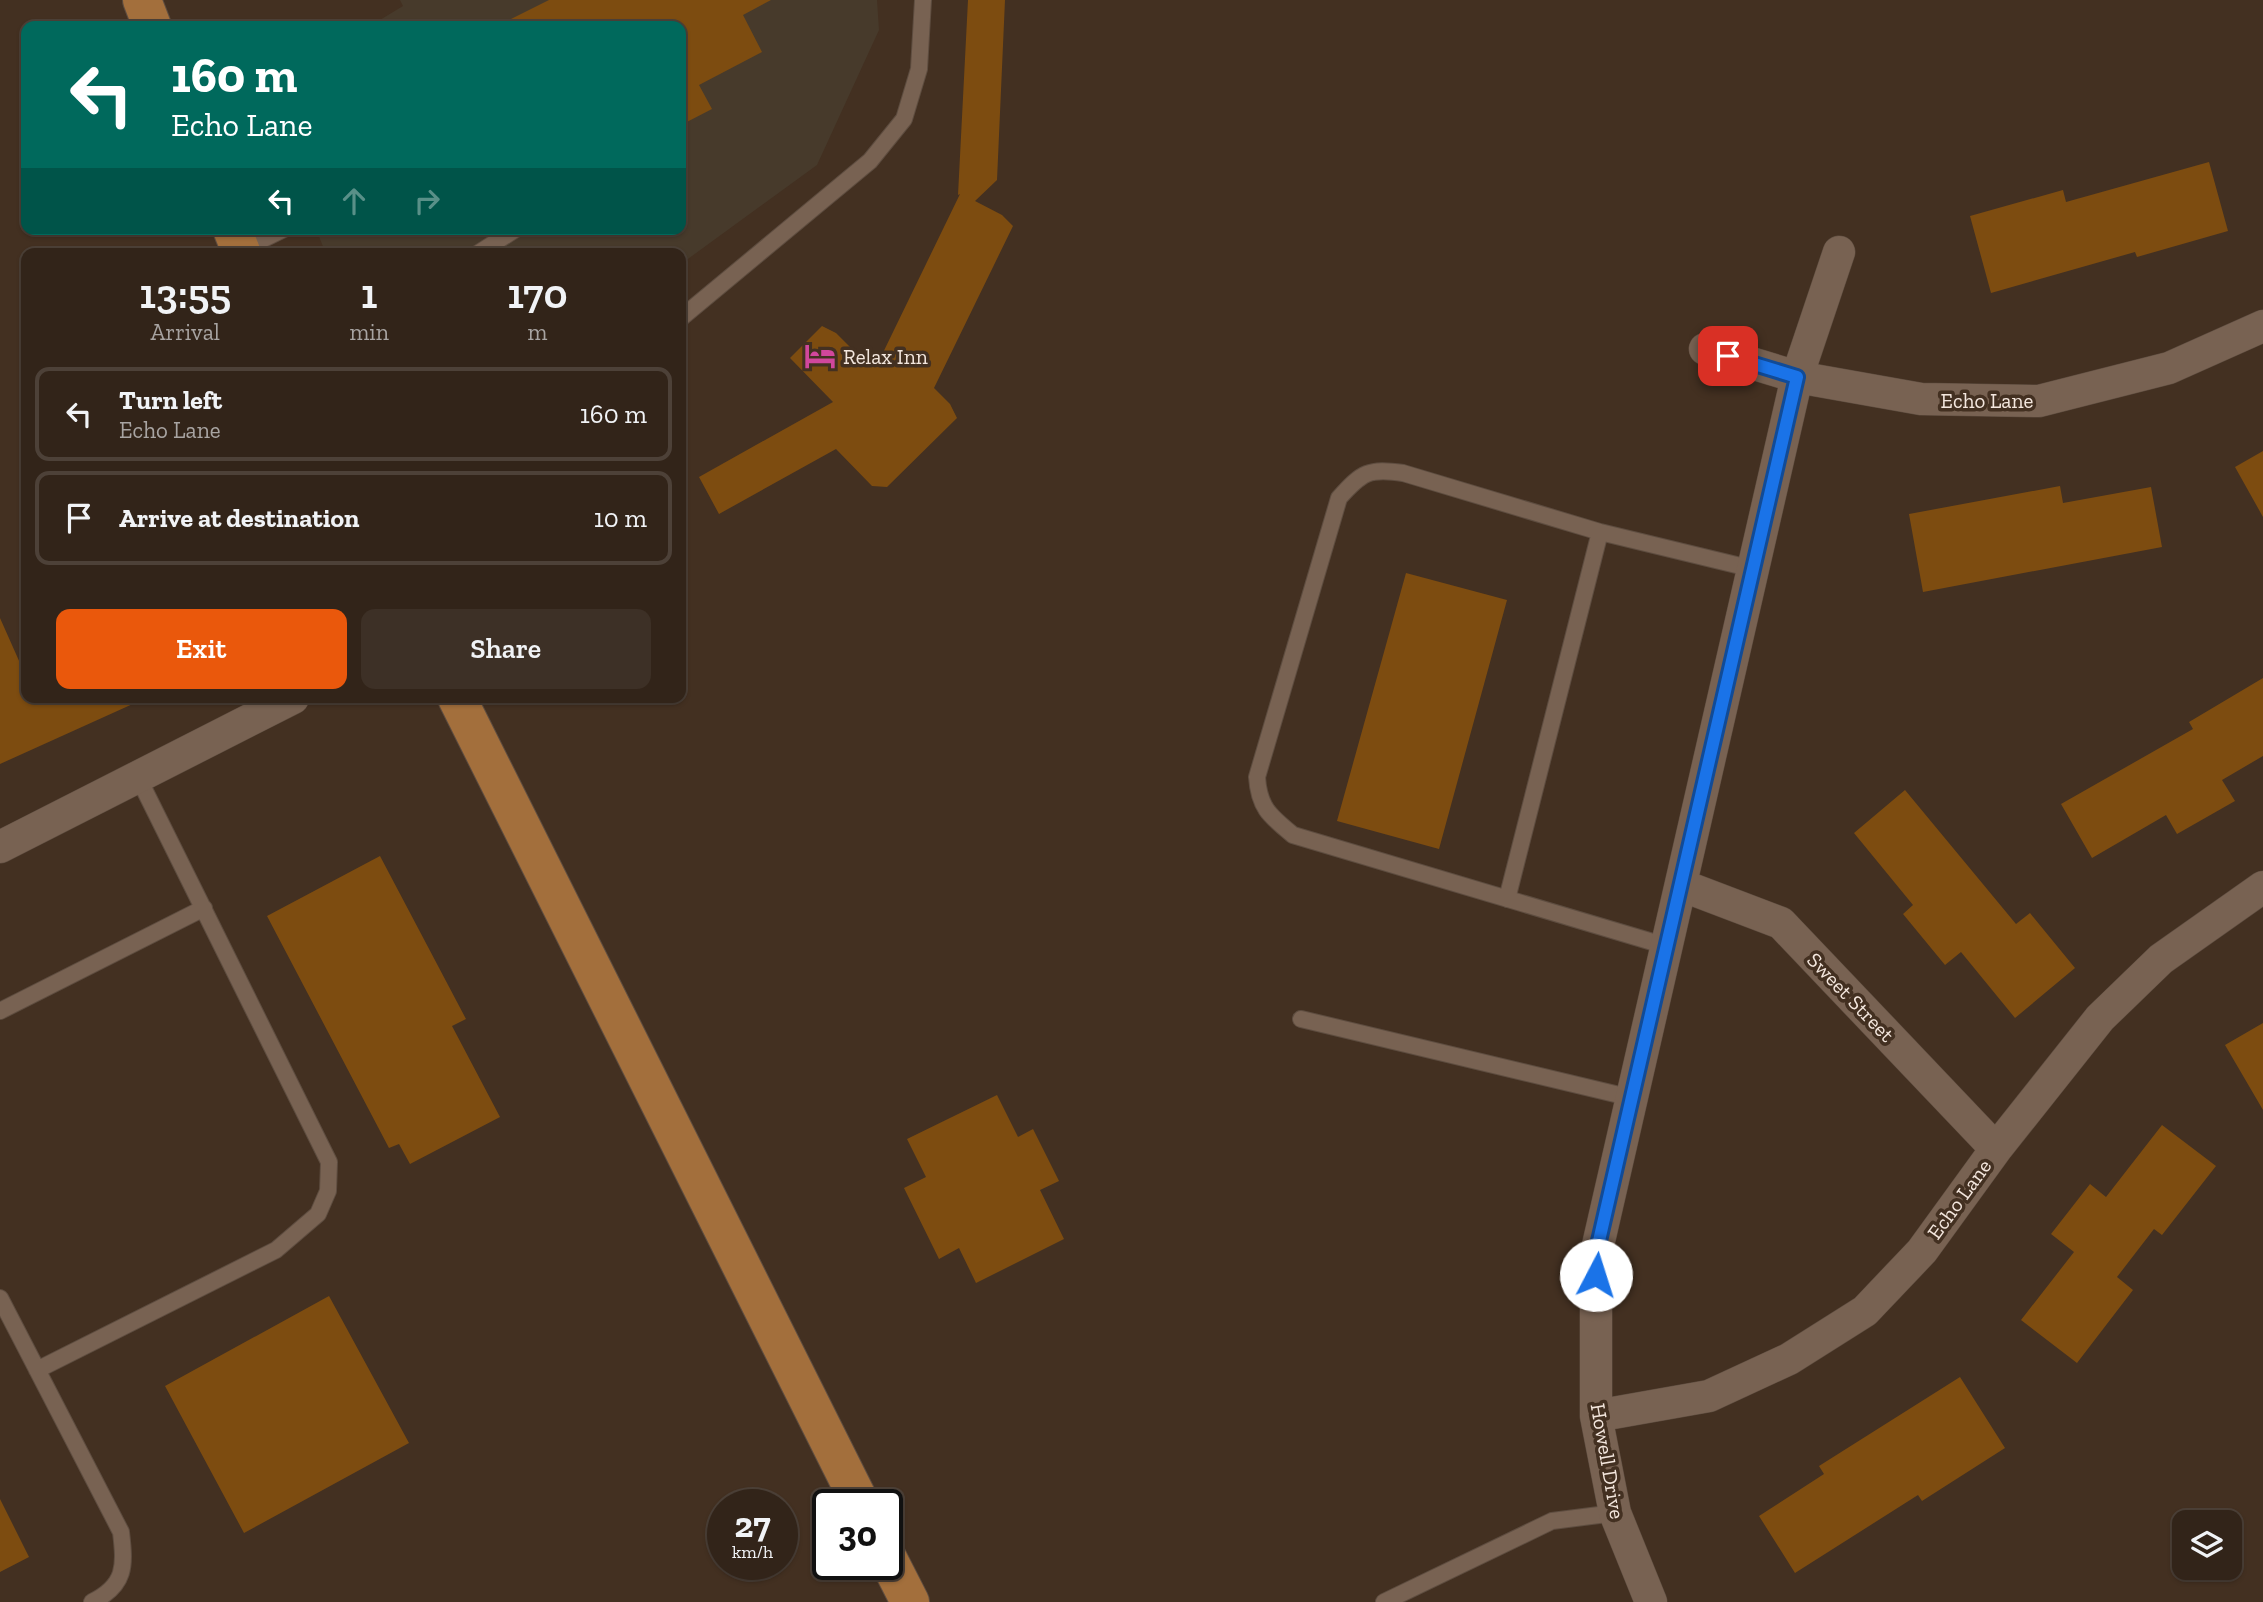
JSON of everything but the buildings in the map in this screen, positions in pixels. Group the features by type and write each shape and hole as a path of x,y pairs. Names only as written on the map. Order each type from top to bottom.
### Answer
{"main road":[{"path":"142,0 150,21"},
{"path":"460,703 853,1489"},
{"path":"899,1580 910,1602"}],"street":[{"name":"Howell Drive","path":"1651,1602 1615,1513 1596,1416 1596,1254 1797,377 1839,251"},
{"name":"Echo Lane","path":"1705,349 1797,377 1921,399 2039,401 2169,368 2263,326"},
{"path":"0,847 283,703"},
{"name":"Sweet Street","path":"1681,885 1781,923 1996,1149"},
{"name":"Echo Lane","path":"1596,1416 1709,1396 1788,1359 1865,1311 1922,1251 1996,1149 2100,1018 2161,959 2263,887"}],"lane":[{"path":"686,314 870,161 904,118 919,69 923,0"},
{"path":"238,244 266,235"},
{"path":"486,248 507,235"},
{"path":"1667,946 1293,835 1268,814 1258,795 1257,777 1339,498 1355,480 1377,469 1403,473 1600,531 1753,569"},
{"path":"1507,899 1600,531"},
{"path":"37,1370 276,1250 318,1214 328,1191 329,1162 138,777"},
{"path":"0,1011 204,908"},
{"path":"1301,1019 1632,1098"},
{"path":"0,1298 121,1532 125,1561 119,1582 92,1602"},
{"path":"1384,1602 1552,1521 1615,1513"}],"shaded area":[{"path":"400,0 877,0 879,30 817,165 686,260 686,248 324,248 318,235 686,235 686,21 378,21 403,6"}],"place":[{"name":"Relax Inn","path":"820,356"}],"route":[{"path":"1596,1275 1596,1254 1797,377 1728,356"}]}
